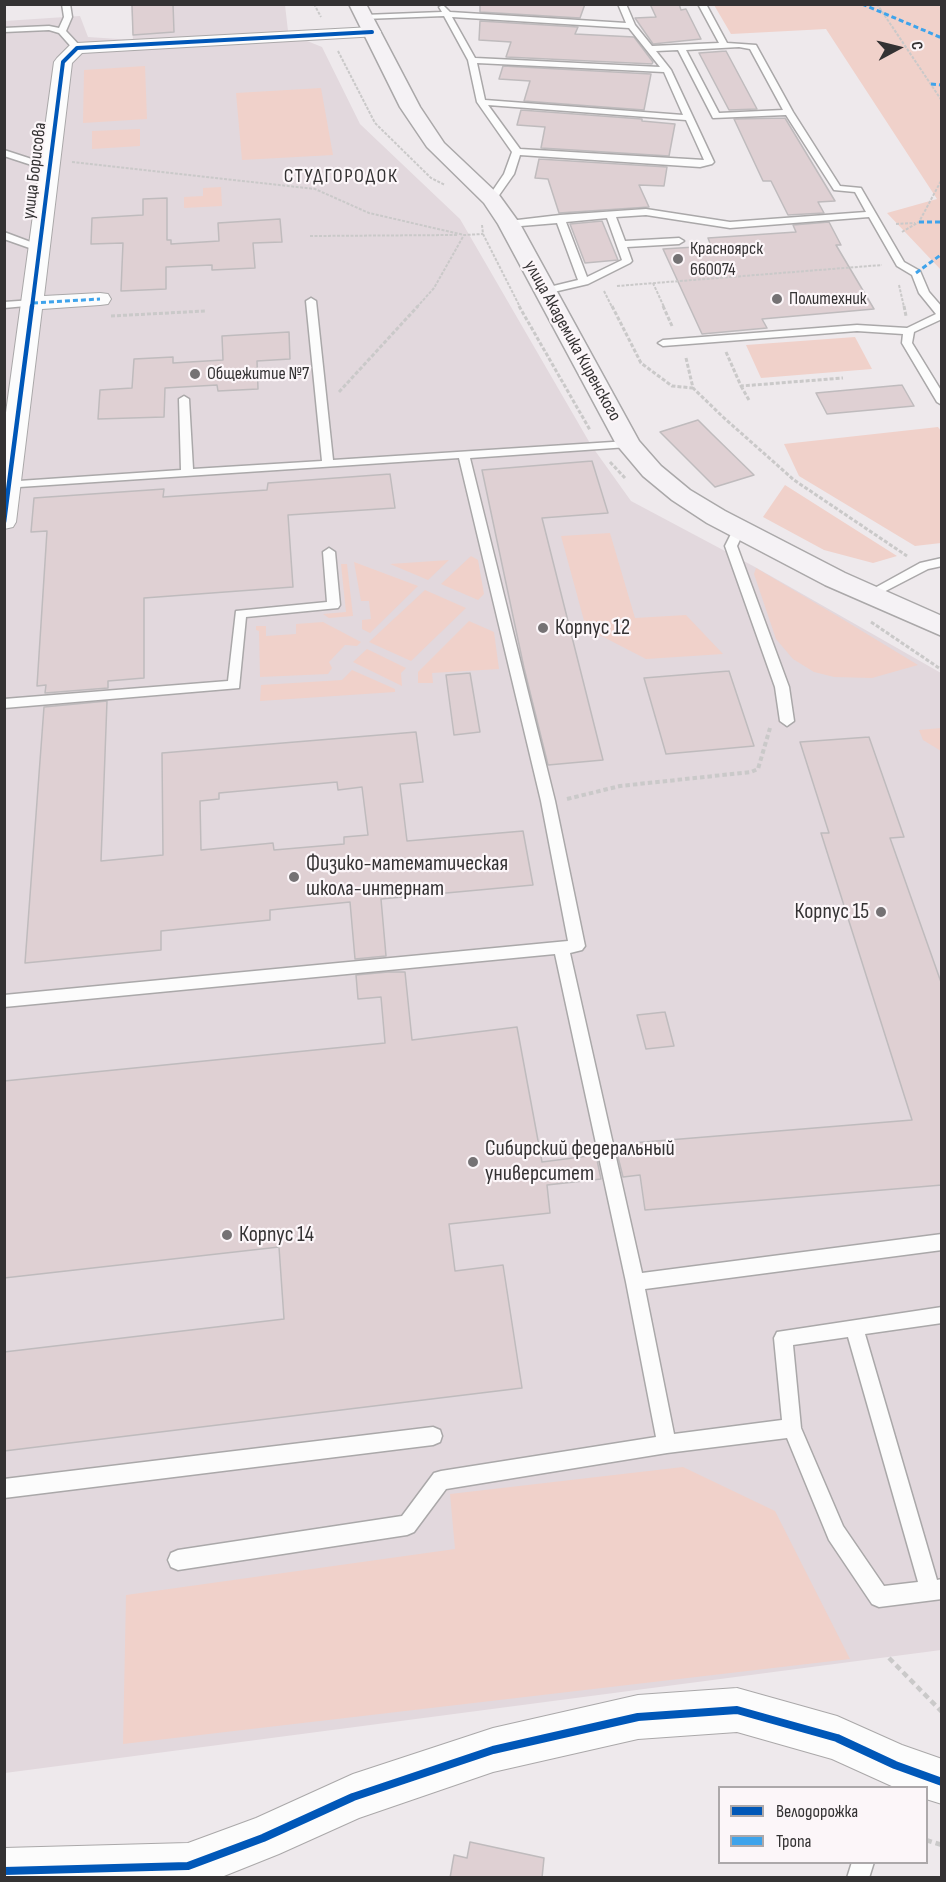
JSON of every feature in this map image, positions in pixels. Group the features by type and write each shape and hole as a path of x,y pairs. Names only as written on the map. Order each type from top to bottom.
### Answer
{"main road":[{"name":"улица Академика Киренского","path":"364,18 410,107 437,147 492,199 509,224 628,444 652,471 681,495 739,529 868,595 942,639"},
{"name":"улица Академика Киренского","path":"868,595 942,627"}],"street":[{"path":"77,48 364,18"},
{"name":"улица Борисова","path":"8,480 41,249 50,202 51,164 63,62 77,48"},
{"path":"33,303 100,299"},
{"path":"4,522 8,480"},
{"path":"4,1871 50,1874 188,1866 263,1838 353,1797 493,1750 638,1717 737,1710 837,1738 892,1776 942,1782"}],"lane":[{"path":"62,31 68,17 66,4"},
{"path":"442,4 472,60 481,102 517,152"},
{"path":"517,152 700,164 709,162 667,70 631,26 622,4"},
{"path":"702,4 725,46"},
{"path":"364,18 447,14 631,26"},
{"path":"4,30 50,28 62,31 77,48"},
{"path":"648,49 753,47 789,112 837,188 858,190 898,264 916,273 924,293 942,315 909,331 857,328 663,343"},
{"path":"681,48 716,116 789,112"},
{"path":"472,60 667,70"},
{"path":"481,102 688,118"},
{"path":"492,199 508,174 517,152"},
{"path":"4,153 51,164"},
{"path":"509,224 646,212 730,225 871,214"},
{"path":"544,291 584,282 627,261 610,214"},
{"path":"560,218 584,282"},
{"path":"4,235 41,249"},
{"path":"620,244 679,241"},
{"path":"584,282 602,287"},
{"path":"311,301 328,462"},
{"path":"4,305 33,303"},
{"path":"909,331 907,343 942,402"},
{"path":"184,399 187,472"},
{"path":"8,480 187,472 628,444"},
{"path":"4,1001 577,946 548,801 464,455"},
{"path":"739,529 731,546 782,687 787,722"},
{"path":"4,704 234,685 240,614 334,605 329,552"},
{"path":"868,595 924,566 942,562"},
{"path":"561,948 635,1282 667,1444"},
{"path":"635,1282 942,1242"},
{"path":"854,1328 936,1590 879,1597 836,1533 792,1428 783,1338 942,1315"},
{"path":"178,1560 407,1525 441,1480 667,1444 792,1428"},
{"path":"4,1489 433,1436"}],"path":[{"path":"877,4 942,101"},
{"path":"51,164 315,189 369,213 464,235"},
{"path":"887,241 919,222 942,179"},
{"path":"310,236 483,234"},
{"path":"322,410 434,288 464,235"},
{"path":"909,331 898,264 602,287 641,363 672,386 693,388 794,480 924,566"},
{"path":"722,344 748,400"},
{"path":"691,373 693,388"},
{"path":"741,386 843,378"},
{"path":"582,797 579,795 620,786 751,772 758,768 782,687"},
{"path":"889,1658 942,1712"}],"shaded area":[{"name":"Сибирский федеральный университет","path":"131,5 285,5 288,31 285,32 322,47 360,124 460,219 591,445 631,501 755,567 941,673 941,1650 5,1773 5,21 80,16 88,37 133,40"},
{"path":"714,5 941,5 941,270 887,213 937,199 826,29 731,34"},
{"path":"145,66 147,119 83,123 84,70"},
{"path":"321,88 333,155 242,160 236,93"},
{"path":"140,129 140,146 92,149 92,131"},
{"path":"221,187 222,206 184,208 184,197 203,196 203,188"},
{"path":"855,337 872,369 761,378 746,345"},
{"path":"938,427 942,432 941,543 915,546 799,476 784,444"},
{"path":"785,485 897,556 873,563 824,550 763,517"},
{"path":"610,533 635,618 686,615 723,654 646,659 586,628 561,536"},
{"path":"471,556 478,560 484,594 478,600 441,584"},
{"path":"449,560 428,580 390,564"},
{"path":"354,562 418,586 370,633 362,629 362,620 371,619 369,601 361,601"},
{"path":"341,564 347,564 353,616 329,618 323,614 346,612"},
{"path":"756,568 918,665 872,678 834,677 814,672 793,659 776,639 754,574"},
{"path":"425,590 466,608 411,661 369,642"},
{"path":"469,621 494,632 499,669 432,673 433,683 418,683 418,672"},
{"path":"323,622 361,642 357,646 345,645 329,662 332,668 328,674 260,677 259,631 256,630 256,626 266,626 266,636 296,634 296,624"},
{"path":"367,649 406,668 401,673 402,686 353,662"},
{"path":"352,670 395,689 395,692 260,701 261,685 342,680"},
{"path":"942,728 941,751 923,740 919,730"},
{"path":"683,1467 775,1511 850,1659 123,1744 126,1595 455,1549 450,1494"}],"building":[{"path":"132,4 173,4 174,32 133,35"},
{"path":"480,4 585,4 580,18 480,12"},
{"path":"650,4 679,4 681,10 686,9 701,39 653,44 635,18 656,17"},
{"path":"480,21 578,27 575,34 634,37 653,62 652,64 506,57 511,42 479,40"},
{"path":"726,51 757,109 729,110 699,53"},
{"path":"503,66 651,74 644,110 524,101 530,81 499,79"},
{"path":"521,110 642,119 642,121 675,124 669,156 541,148 545,127 517,125"},
{"path":"785,118 835,201 818,202 824,213 788,215 771,181 763,181 734,119"},
{"path":"539,159 667,167 664,186 639,185 649,207 559,213 548,179 535,178"},
{"path":"167,198 167,240 171,240 171,244 219,241 218,223 280,219 282,242 253,243 255,268 212,270 212,265 166,267 166,289 121,291 123,243 91,244 92,218 143,215 143,199"},
{"path":"602,221 618,260 585,263 570,224"},
{"path":"829,222 841,245 836,245 874,309 762,319 767,328 702,334 663,249 711,246 708,238 796,232 793,225"},
{"name":"Общежитие №7","path":"289,332 290,359 257,361 258,389 218,391 217,385 165,388 164,417 98,419 100,390 132,388 134,359 173,357 173,363 223,360 222,336"},
{"path":"902,385 914,406 827,414 816,393"},
{"path":"698,420 754,475 715,487 660,432"},
{"name":"Корпус 12","path":"592,461 608,513 542,518 603,760 548,765 524,668 482,470"},
{"path":"390,474 395,508 288,515 293,587 144,598 144,678 108,681 108,688 45,693 46,685 37,686 47,531 31,532 34,498 164,489 163,497 267,490 268,483"},
{"path":"729,671 754,746 666,754 644,678"},
{"path":"470,673 480,732 454,735 446,675"},
{"path":"107,701 101,861 163,855 162,753 416,732 423,782 400,784 407,841 523,831 533,885 381,899 386,956 355,959 350,902 270,910 270,920 161,931 161,950 25,963 44,707","holes":["337,782 338,790 362,787 368,835 344,837 344,844 274,850 273,843 201,850 200,801 219,799 219,793"]},
{"name":"Корпус 15","path":"869,737 904,837 890,838 942,985 942,1185 645,1210 640,1175 623,1177 617,1153 634,1151 632,1143 912,1120 821,833 829,833 800,742"},
{"name":"Корпус 14","path":"405,972 412,1040 517,1027 542,1162 596,1155 601,1179 547,1185 550,1213 449,1224 455,1271 503,1265 522,1388 4,1451 4,1352 284,1319 279,1247 4,1278 4,1081 385,1043 381,997 358,999 356,975"},
{"path":"665,1012 674,1046 646,1049 637,1015"},
{"path":"470,1842 544,1858 542,1878 450,1878 454,1855 467,1858"}],"marked path":[{"path":"862,4 942,38"},
{"path":"931,84 942,85"},
{"path":"919,222 942,222"},
{"path":"916,273 942,254"},
{"path":"33,303 100,299"}],"cycle path":[{"path":"4,522 63,62 77,48 372,32"},
{"path":"4,1871 188,1866 263,1838 353,1797 493,1750 638,1717 737,1710 837,1738 895,1765 942,1782"}],"place":[{"name":"Красноярск 660074","path":"678,259"},
{"name":"Политехник","path":"777,299"},
{"name":"Общежитие №7","path":"195,374"},
{"name":"Корпус 12","path":"543,628"},
{"name":"Физико-математическая школа-интернат","path":"294,877"},
{"name":"Корпус 15","path":"881,912"},
{"name":"Сибирский федеральный университет","path":"473,1162"},
{"name":"Корпус 14","path":"227,1235"}],"district":[{"name":"СТУДГОРОДОК","path":"341,177"}]}
